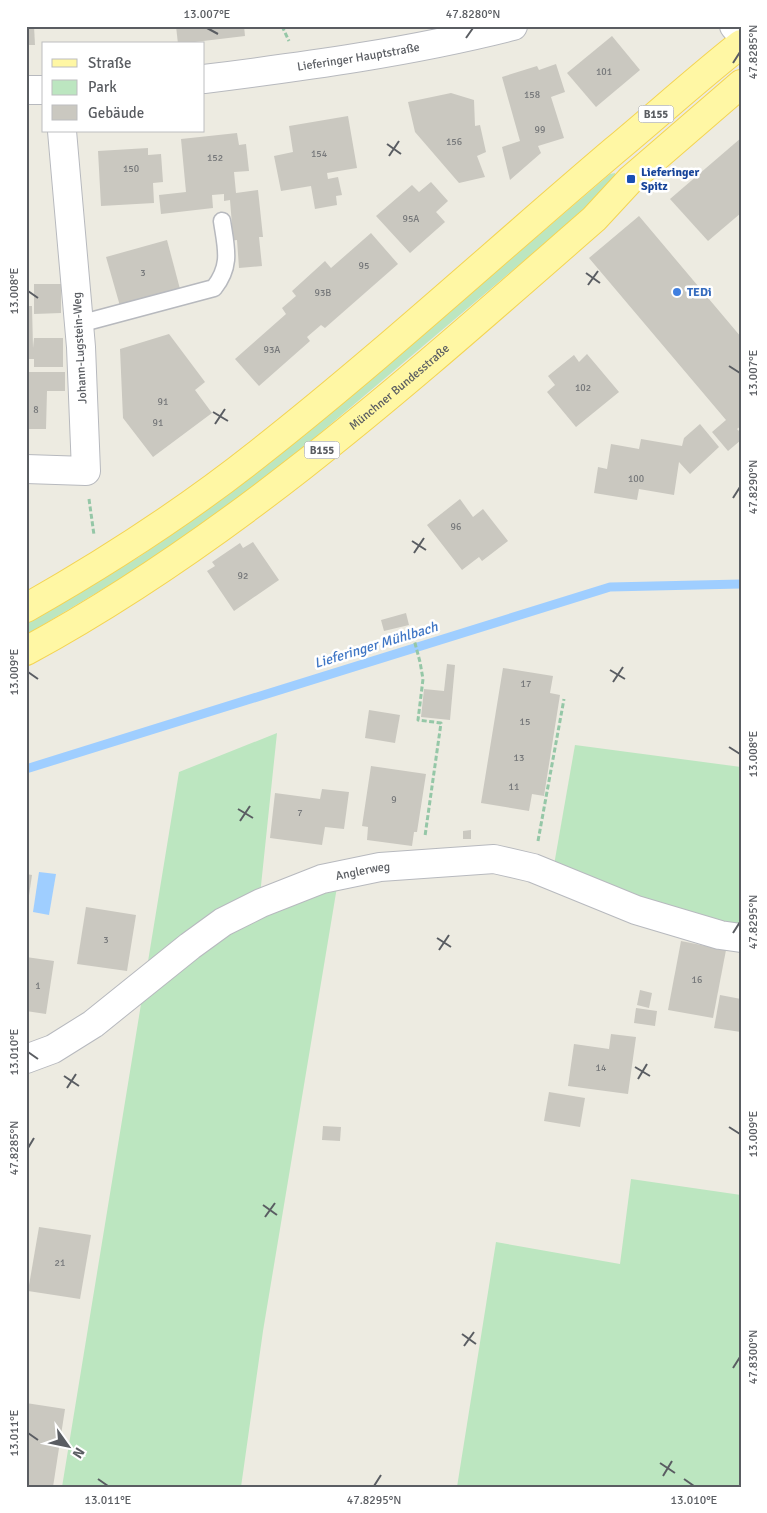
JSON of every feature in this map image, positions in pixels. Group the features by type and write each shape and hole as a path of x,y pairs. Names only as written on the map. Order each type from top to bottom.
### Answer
{"main road":[{"name":"B155","path":"26,608 103,562 181,511 258,454 337,390 572,186 741,44"},
{"name":"Münchner Bundesstraße","path":"26,650 70,627 154,574 252,505 342,434 594,219 631,179 741,84"}],"street":[{"name":"Lieferinger Hauptstraße","path":"205,79 330,63 470,37 513,26"},
{"path":"734,26 741,34"},
{"path":"26,90 42,90"},
{"name":"Johann-Lugstein-Weg","path":"62,132 80,324 86,471"},
{"path":"26,469 86,471"},
{"name":"Anglerweg","path":"26,1060 53,1050 85,1029 223,922 261,903 322,879 380,867 494,859 533,868 636,910 720,934 741,938"}],"lane":[{"path":"80,324 214,288 222,277 227,258 222,221"}],"path":[{"path":"86,471 94,541 103,562"},
{"path":"411,628 423,679 418,720 441,723 421,864"},
{"path":"533,868 564,699"}],"green space":[{"path":"615,173 615,177 591,204 273,473 143,565 26,635 26,624 139,557 193,520 265,466 343,403 610,174"},
{"path":"277,733 260,895 337,887 263,1331 241,1487 62,1487 179,772"},
{"path":"575,745 741,767 741,925 698,916 620,895 554,865"},
{"path":"631,1179 741,1195 741,1487 457,1487 496,1242 620,1264"}],"water":[{"path":"39,872 56,874 49,915 33,912"}],"building":[{"path":"26,26 34,26 35,45 26,45"},
{"path":"176,26 244,26 245,36 195,42 178,42"},
{"path":"612,36 640,70 596,107 567,73"},
{"path":"556,64 565,92 551,97 564,138 538,146 541,153 510,180 502,147 520,141 502,77 537,66 539,70"},
{"path":"451,93 474,100 475,126 480,125 486,152 477,156 485,177 459,183 415,132 408,102"},
{"path":"348,116 357,168 327,173 328,179 338,177 342,195 336,196 337,205 315,209 311,186 281,191 274,156 293,152 289,126"},
{"path":"237,133 239,145 246,144 249,171 234,172 236,193 258,190 263,237 259,237 262,266 239,268 237,240 228,241 226,226 232,225 230,200 224,201 224,194 212,195 213,208 161,214 159,195 186,192 181,139"},
{"path":"741,138 741,213 708,241 670,199"},
{"path":"148,148 148,155 161,154 163,182 153,183 154,203 101,206 98,151"},
{"path":"431,182 448,201 436,212 445,222 410,253 376,216 412,185 419,192"},
{"path":"639,216 741,337 741,426 737,429 741,433 741,440 728,451 712,432 726,420 589,258"},
{"path":"371,233 398,264 325,328 321,325 307,337 310,341 259,386 235,359 286,314 282,308 296,296 292,291 325,261 331,268"},
{"path":"167,240 180,289 120,306 106,257"},
{"path":"34,284 61,284 61,313 34,314"},
{"path":"26,306 32,306 33,348 34,338 63,338 63,367 34,367 34,359 26,359"},
{"path":"169,334 205,382 195,390 212,413 153,457 123,418 120,349"},
{"path":"587,354 619,392 576,427 547,392 555,385 548,376 574,355 579,362"},
{"path":"26,372 65,372 65,391 47,391 46,429 26,429"},
{"path":"700,424 719,447 690,474 679,462 674,495 639,489 637,500 594,493 598,467 607,469 611,444 639,449 641,439 682,446 684,438"},
{"path":"460,499 473,517 483,509 508,541 482,561 479,557 462,570 427,525"},
{"path":"253,542 279,580 234,611 207,571 215,566 212,562 240,543 243,548"},
{"path":"406,613 409,625 384,631 381,620"},
{"path":"447,664 455,665 450,720 421,717 424,689 444,691"},
{"path":"503,668 553,676 550,693 560,695 544,796 532,794 529,811 481,803"},
{"path":"369,710 400,715 395,743 365,738"},
{"path":"371,766 426,774 417,832 414,832 412,846 367,840 368,827 362,826"},
{"path":"322,789 349,792 344,829 325,827 322,845 270,838 275,793 320,799"},
{"path":"471,830 471,839 463,839 463,831"},
{"path":"26,874 32,875 28,902 26,902"},
{"path":"86,907 136,915 127,971 77,964"},
{"path":"681,941 726,950 713,1018 668,1010"},
{"path":"26,957 54,961 46,1014 26,1011"},
{"path":"640,990 652,993 649,1008 637,1005"},
{"path":"720,995 741,999 741,1032 714,1028"},
{"path":"636,1008 657,1011 655,1026 634,1023"},
{"path":"611,1034 636,1037 628,1094 568,1086 574,1044 609,1049"},
{"path":"549,1092 585,1098 580,1127 544,1121"},
{"path":"323,1126 341,1127 340,1141 322,1140"},
{"path":"39,1227 91,1235 80,1299 28,1291"},
{"path":"26,1403 65,1409 53,1487 26,1487"}],"waterway":[{"name":"Lieferinger Mühlbach","path":"26,769 610,587 741,584"}],"place":[{"name":"Lieferinger Spitz","path":"631,179"},
{"name":"TEDi","path":"677,292"}]}
